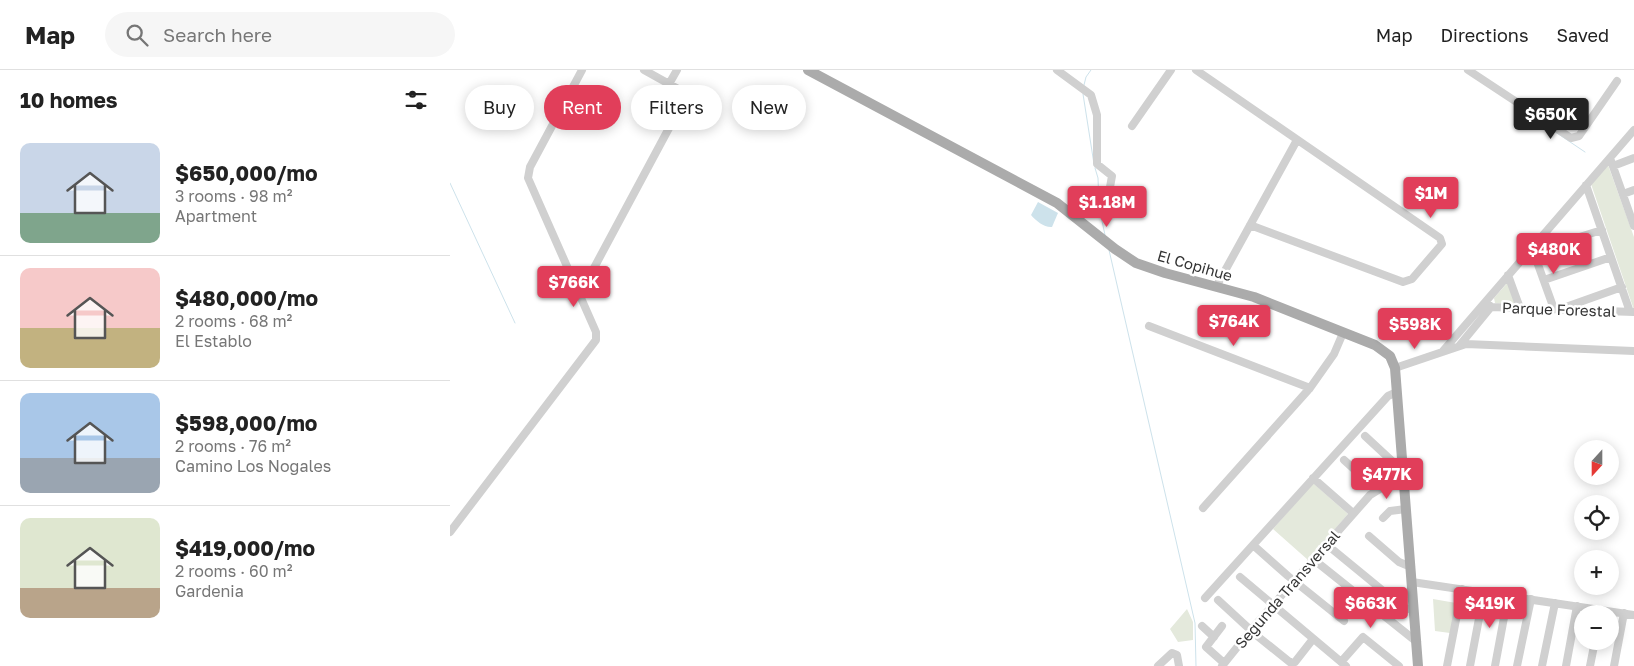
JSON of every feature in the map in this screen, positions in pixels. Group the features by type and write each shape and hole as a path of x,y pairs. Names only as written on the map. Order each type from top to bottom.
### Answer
{"main road":[{"name":"El Copihue","path":"808,70 1057,203 1115,249 1136,263 1165,274 1266,301 1343,332 1380,348 1390,356 1395,368"},
{"path":"1395,368 1418,666"}],"street":[{"path":"450,532 594,343 596,332 529,181 528,172 582,70"},
{"path":"580,294 683,102 683,93 669,84 658,73 644,70"},
{"path":"669,84 677,70"},
{"path":"1057,70 1090,96 1097,115 1098,164 1112,176 1110,187"},
{"path":"1132,126 1171,70"},
{"path":"1196,70 1440,238 1442,246 1412,279 1403,282 1250,225"},
{"path":"1468,70 1571,138 1579,136 1617,81"},
{"path":"1459,346 1508,275 1586,185 1611,162 1634,130"},
{"path":"1216,287 1297,140"},
{"path":"1611,162 1634,158"},
{"path":"1611,162 1634,224"},
{"path":"1586,185 1632,312"},
{"path":"1623,194 1634,190"},
{"path":"1534,246 1544,248 1602,230"},
{"path":"1534,246 1544,280 1556,309 1622,287"},
{"path":"1544,280 1611,257"},
{"path":"1508,275 1520,308"},
{"path":"1442,352 1488,304"},
{"name":"Parque Forestal","path":"1488,304 1520,308 1632,312"},
{"path":"1149,326 1310,388"},
{"path":"1203,508 1310,388 1334,354 1343,332"},
{"path":"1395,368 1459,346 1474,344 1634,351"},
{"path":"1205,598 1388,396 1396,392"},
{"path":"1365,436 1392,461 1402,464"},
{"path":"1344,460 1377,490 1404,484"},
{"path":"1313,478 1353,513"},
{"name":"Segunda Transversal","path":"1223,664 1312,559 1353,513 1377,490"},
{"path":"1383,518 1390,510 1406,509"},
{"path":"1368,536 1396,560 1411,567"},
{"path":"1326,544 1404,608 1414,610"},
{"path":"1253,545 1344,621"},
{"path":"1312,559 1417,642"},
{"path":"1240,577 1339,663 1363,638 1399,666"},
{"path":"1412,582 1574,606"},
{"path":"1447,666 1462,589"},
{"path":"1470,666 1484,592"},
{"path":"1495,666 1508,596"},
{"path":"1218,600 1250,630 1293,663 1313,639"},
{"path":"1518,666 1531,600"},
{"path":"1542,666 1554,603"},
{"path":"1619,613 1634,615"},
{"path":"1614,666 1624,613"},
{"path":"1566,666 1574,622"},
{"path":"1202,626 1214,636"},
{"path":"1222,626 1206,647 1223,664"},
{"path":"1590,666 1593,650"},
{"path":"1158,666 1172,653 1178,657 1179,666"}],"shaded area":[{"path":"1608,165 1634,237 1634,310 1591,184"},
{"path":"1509,281 1516,305 1495,303 1494,298"},
{"path":"1313,483 1348,514 1308,560 1273,529"},
{"path":"1433,599 1456,603 1450,633 1435,631"},
{"path":"1187,609 1193,622 1193,640 1178,642 1170,629"}],"water":[{"path":"1038,202 1058,213 1052,227 1041,224 1031,215"}],"waterway":[{"path":"1084,85 1086,77 1091,70"},
{"path":"1083,94 1094,164"},
{"path":"1530,115 1585,152"},
{"path":"1095,168 1098,178 1099,207 1105,235"},
{"path":"450,183 515,323"},
{"path":"1109,250 1195,623 1196,666"}]}
